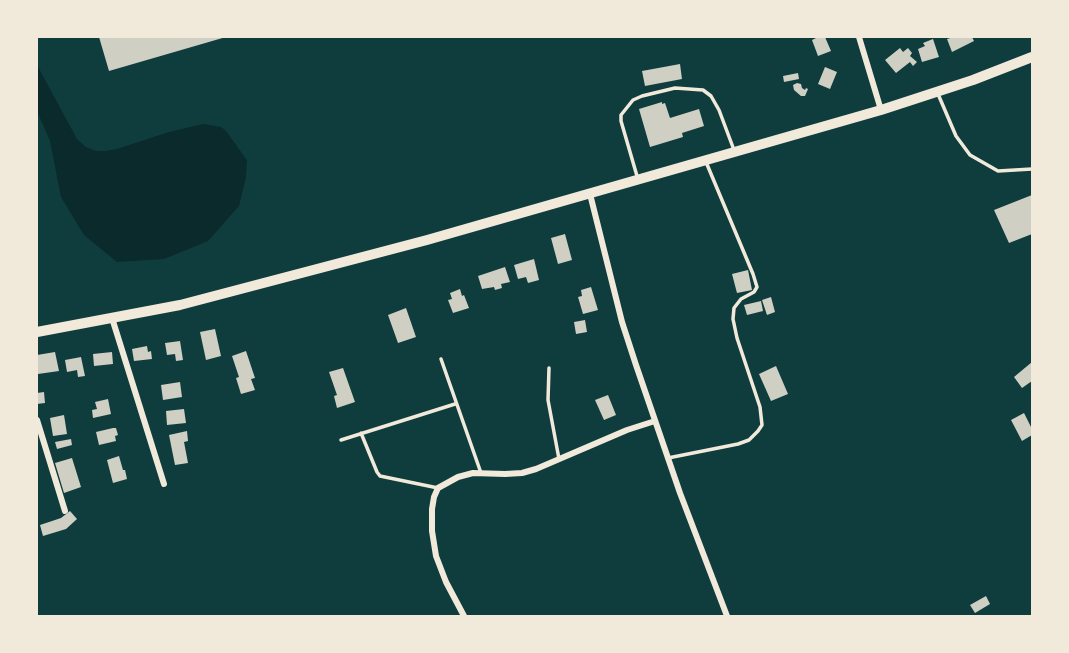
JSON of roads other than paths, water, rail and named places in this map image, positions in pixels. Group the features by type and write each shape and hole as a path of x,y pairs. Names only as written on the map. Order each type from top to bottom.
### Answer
{"main road":[{"path":"37,332 180,305 265,284 881,110 973,80 1032,57"}],"street":[{"path":"859,37 881,110"},
{"path":"590,194 622,322 668,458 727,616"},
{"path":"112,318 164,484"},
{"path":"37,420 65,511"},
{"path":"464,616 436,556 432,509 438,488 458,477 481,473 522,473 536,469 627,430 655,421"}],"lane":[{"path":"638,180 621,116 633,100 642,96 675,88 703,90 711,96 719,110 735,152"},
{"path":"937,92 956,136 970,155 998,171 1032,169"},
{"path":"668,458 738,444 749,440 762,425 761,407 733,319 734,308 757,287 706,160"},
{"path":"441,359 481,473"},
{"path":"549,368 548,400 559,459"},
{"path":"341,440 455,404"},
{"path":"361,433 380,476 438,488"}],"water":[{"path":"37,65 77,139 96,151 117,149 204,124 221,127 247,160 239,206 208,241 164,259 117,262 84,235 61,197 50,141 37,111"}]}
